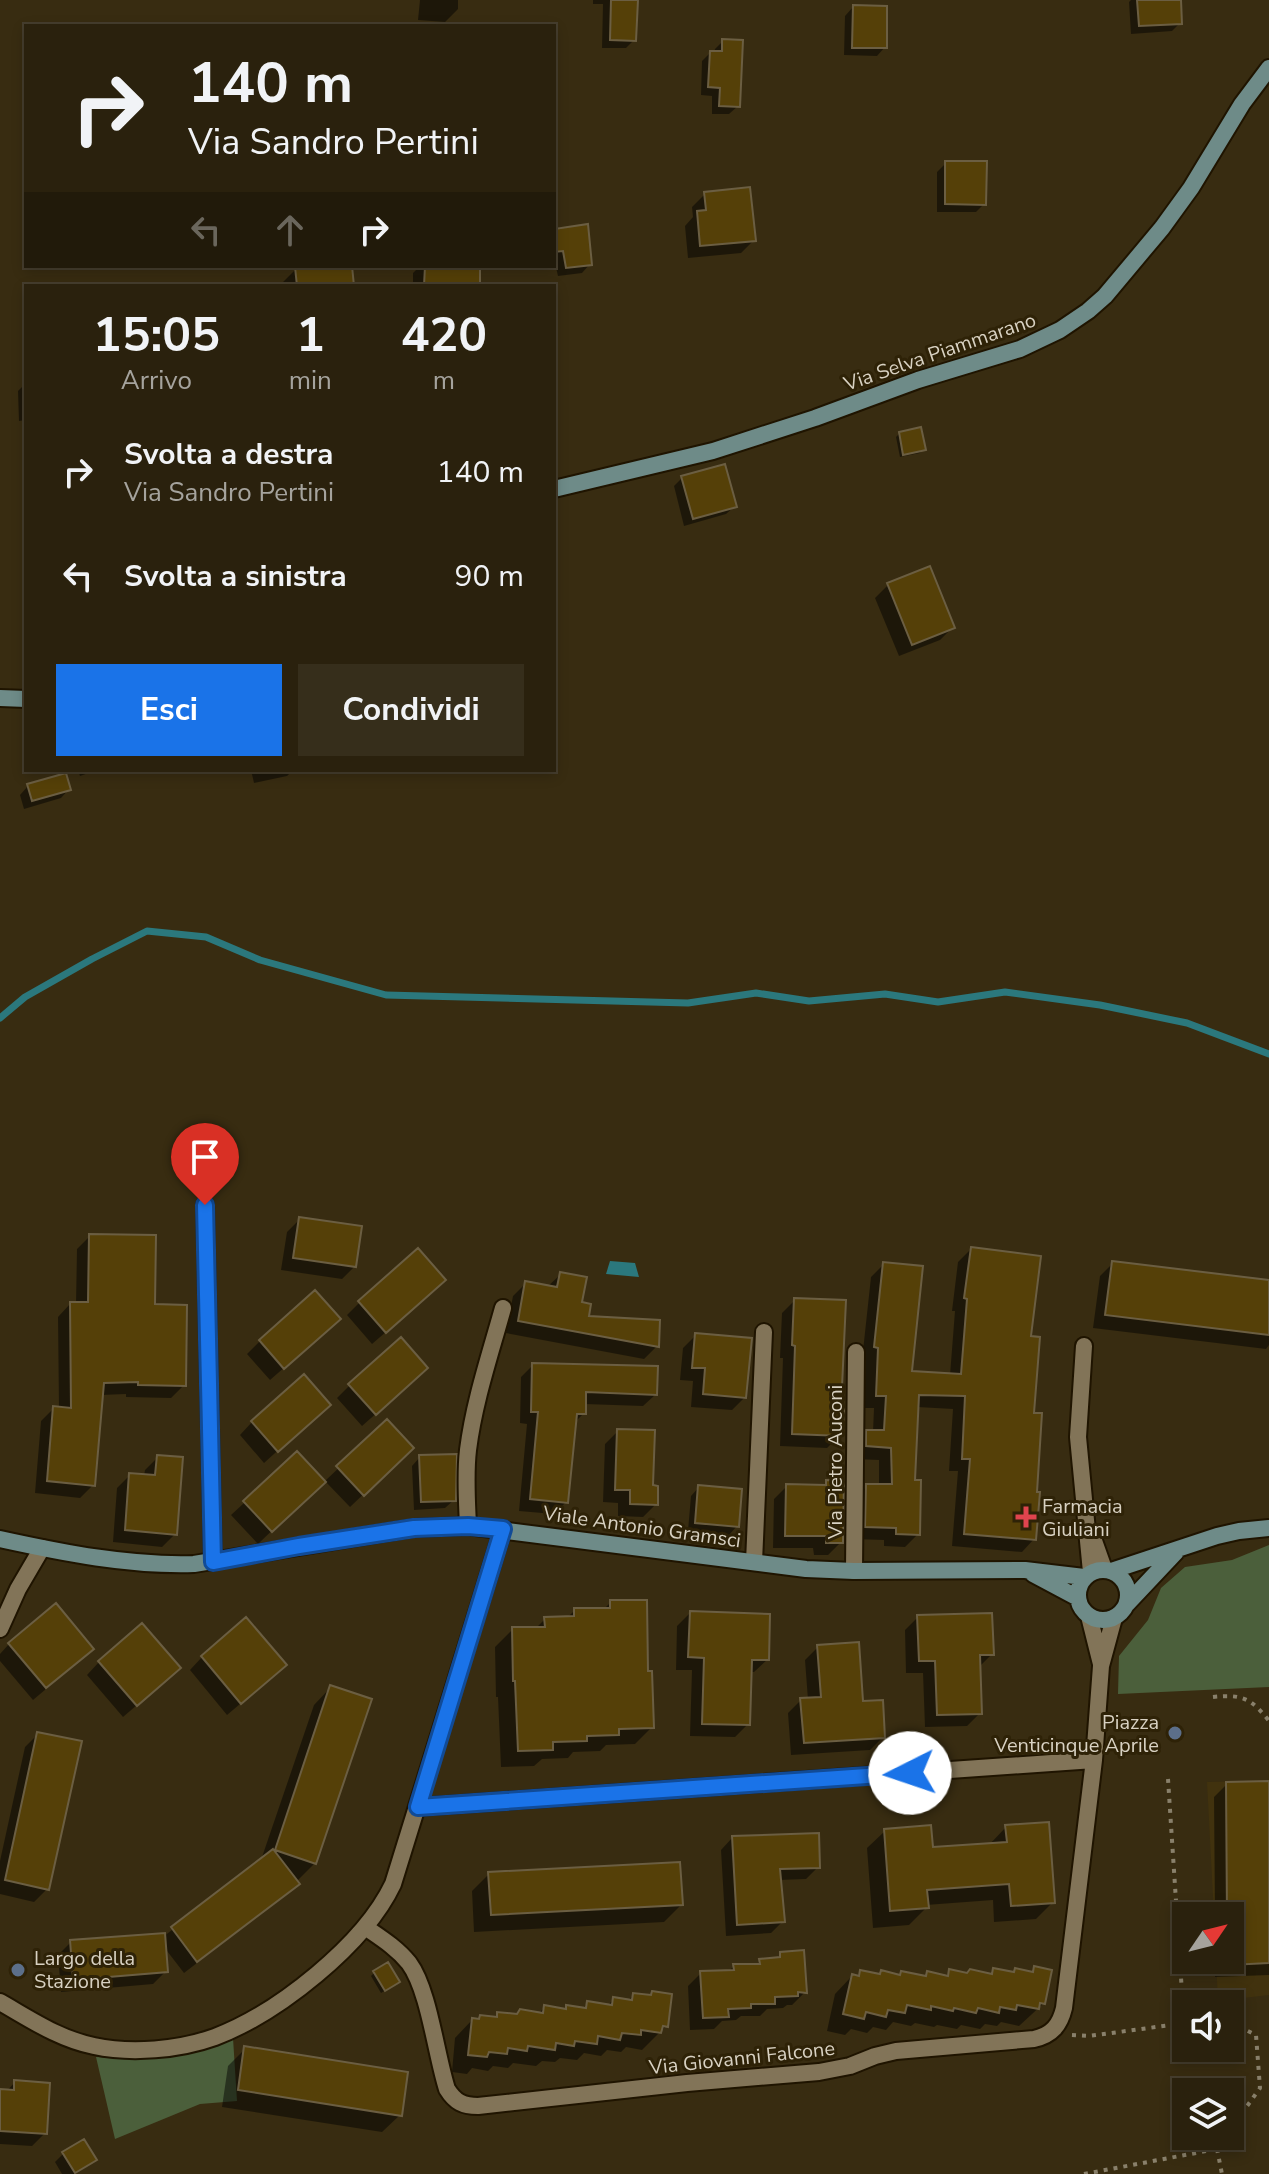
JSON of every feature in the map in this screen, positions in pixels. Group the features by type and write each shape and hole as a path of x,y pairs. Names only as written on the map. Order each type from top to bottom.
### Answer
{"street":[{"name":"Via Selva Piammarano","path":"556,489 713,451 918,380 1020,349 1060,330 1096,305 1123,277 1191,188 1237,111 1269,68"},
{"path":"0,698 24,699"},
{"path":"205,1205 213,1562"},
{"path":"468,1526 470,1438 503,1308"},
{"path":"754,1562 764,1332"},
{"path":"1084,1346 1078,1437 1085,1514 1098,1572"},
{"name":"Via Pietro Auconi","path":"854,1571 856,1352"},
{"name":"Viale Antonio Gramsci","path":"0,1539 161,1565 213,1562 414,1528 468,1526 806,1569 1098,1572 1178,1551 1227,1534 1269,1528"},
{"path":"0,2002 56,2034 77,2042 147,2048 197,2042 228,2031 276,2003 335,1959 365,1927 393,1884 503,1529"},
{"path":"0,1629 18,1589 42,1548"},
{"name":"Viale Antonio Gramsci","path":"1127,1604 1178,1551"},
{"name":"Viale Antonio Gramsci","path":"1025,1570 1078,1598"},
{"path":"1098,1572 1080,1584 1078,1598 1089,1616 1101,1666"},
{"path":"1089,1616 1101,1620 1114,1618 1127,1604 1124,1581 1098,1572"},
{"path":"1055,2029 1064,2008 1094,1760 1101,1666 1114,1618"},
{"path":"418,1807 1094,1760"},
{"name":"Via Giovanni Falcone","path":"365,1927 398,1951 414,1970 447,2089 455,2100 464,2105 819,2072 896,2051 1034,2039 1055,2029"}],"path":[{"path":"1213,1697 1229,1695 1247,1699 1269,1721"},
{"path":"1168,1779 1183,1990"},
{"path":"1055,2029 1089,2036 1172,2025"},
{"path":"1244,2029 1256,2035 1260,2088 1244,2110"},
{"path":"1084,2174 1212,2150"},
{"path":"1217,2150 1222,2174"}],"shaded area":[{"path":"1269,1781 1269,1995 1244,1998 1244,1990 1217,1990 1217,1974 1244,1974 1244,1902 1213,1902 1207,1782"}],"green space":[{"path":"1269,1545 1269,1687 1118,1694 1119,1656 1148,1620 1161,1588 1185,1567 1232,1560"},
{"path":"233,2038 237,2101 200,2104 115,2139 96,2057 131,2059 189,2052"}],"water":[{"path":"610,1261 635,1263 639,1277 606,1274"}],"building":[{"path":"611,0 638,0 636,41 610,40"},
{"path":"1137,0 1181,0 1182,24 1139,26"},
{"path":"853,5 887,6 887,48 852,48"},
{"path":"722,39 743,40 740,107 719,106 720,88 708,87 710,51 722,51"},
{"path":"945,161 987,161 986,205 945,204"},
{"path":"750,187 756,241 700,246 697,211 706,210 704,192"},
{"path":"588,224 592,265 566,268 563,251 556,252 556,229"},
{"path":"295,268 352,268 354,284 297,284"},
{"path":"425,268 480,268 480,284 424,284"},
{"path":"921,427 926,450 903,455 899,432"},
{"path":"725,464 737,507 693,519 681,476"},
{"path":"930,566 955,628 912,645 887,583"},
{"path":"66,773 71,790 32,801 27,784"},
{"path":"220,1142 221,1164 203,1165 201,1143"},
{"path":"299,1217 362,1226 356,1267 293,1258"},
{"path":"89,1234 156,1235 155,1304 187,1305 186,1386 104,1383 95,1486 47,1481 53,1406 71,1408 70,1302 88,1302"},
{"path":"971,1247 1041,1256 1031,1336 1040,1337 1034,1413 1042,1413 1036,1540 964,1534 970,1459 962,1459 965,1396 919,1395 915,1480 921,1480 920,1535 896,1534 896,1528 865,1527 866,1484 892,1484 891,1448 866,1446 866,1430 884,1430 886,1396 876,1396 878,1348 874,1347 883,1262 923,1266 912,1371 961,1374 967,1299 964,1298"},
{"path":"418,1248 446,1280 386,1333 358,1301"},
{"path":"1112,1261 1269,1280 1269,1335 1105,1315"},
{"path":"560,1272 587,1277 582,1302 591,1304 589,1316 660,1320 659,1347 518,1321 525,1281 557,1287"},
{"path":"315,1290 341,1319 284,1369 259,1340"},
{"path":"794,1298 846,1300 842,1436 792,1434"},
{"path":"695,1333 752,1338 746,1398 703,1394 705,1368 692,1368"},
{"path":"401,1337 428,1368 376,1415 348,1384"},
{"path":"532,1363 658,1366 657,1395 586,1392 586,1414 577,1414 568,1503 530,1499 538,1412 531,1412"},
{"path":"304,1374 331,1405 278,1452 251,1421"},
{"path":"387,1419 414,1448 364,1496 336,1466"},
{"path":"617,1429 655,1430 653,1485 658,1486 658,1505 630,1504 630,1490 615,1490"},
{"path":"297,1451 326,1482 272,1532 243,1501"},
{"path":"457,1454 456,1501 421,1502 419,1455"},
{"path":"157,1455 183,1457 177,1535 125,1530 129,1473 155,1475"},
{"path":"826,1480 844,1481 843,1543 826,1543 826,1536 785,1536 786,1484 826,1485"},
{"path":"698,1485 742,1489 739,1527 695,1523"},
{"path":"610,1600 647,1600 648,1671 652,1671 654,1728 619,1729 619,1735 587,1736 587,1741 553,1742 553,1750 518,1751 512,1627 545,1627 544,1617 574,1616 574,1608 610,1608"},
{"path":"56,1603 94,1649 46,1688 8,1643"},
{"path":"690,1611 770,1614 769,1660 752,1660 750,1725 702,1724 704,1658 688,1657"},
{"path":"992,1613 994,1655 980,1655 982,1714 937,1715 935,1661 919,1661 917,1615"},
{"path":"246,1617 287,1665 241,1704 201,1656"},
{"path":"142,1623 181,1668 137,1706 98,1661"},
{"path":"859,1642 863,1701 883,1700 885,1738 804,1743 800,1698 821,1697 817,1645"},
{"path":"330,1685 372,1699 316,1864 275,1850"},
{"path":"37,1732 82,1741 49,1890 5,1880"},
{"path":"1269,1781 1269,1963 1244,1964 1244,1902 1227,1902 1226,1782"},
{"path":"1049,1822 1055,1903 1011,1906 1009,1884 927,1890 929,1908 890,1911 884,1829 931,1825 933,1847 1007,1842 1005,1825"},
{"path":"819,1833 820,1868 780,1869 785,1922 737,1925 732,1836"},
{"path":"273,1849 300,1884 197,1962 171,1927"},
{"path":"680,1862 683,1905 491,1915 488,1872"},
{"path":"165,1933 168,1972 73,1980 70,1940"},
{"path":"804,1950 807,1993 775,1997 775,2004 751,2004 751,2008 728,2009 729,2017 703,2018 700,1971 734,1970 733,1964 760,1964 759,1959 780,1957 780,1952"},
{"path":"388,1962 400,1982 385,1991 373,1971"},
{"path":"1034,1966 1052,1970 1045,2004 1040,2003 1039,2009 1017,2005 1016,2010 1000,2007 999,2013 978,2008 976,2013 954,2008 953,2011 931,2006 931,2010 907,2005 905,2013 888,2010 886,2017 866,2012 864,2019 843,2014 852,1974 859,1976 860,1970 880,1974 881,1970 900,1975 901,1971 926,1976 927,1971 948,1976 949,1969 967,1973 970,1969 992,1974 993,1968 1033,1972"},
{"path":"652,1991 672,1994 668,2027 663,2026 661,2033 641,2030 641,2035 622,2033 620,2040 598,2036 597,2044 575,2041 574,2046 556,2043 555,2050 528,2046 527,2051 508,2048 507,2054 489,2052 487,2057 468,2055 472,2018 479,2019 480,2015 497,2017 497,2012 517,2014 520,2009 543,2013 544,2005 566,2009 566,2005 586,2008 587,2001 612,2005 613,1997 632,2000 633,1993 651,1995"},
{"path":"244,2046 408,2072 402,2116 238,2090"},
{"path":"14,2080 50,2083 47,2134 0,2131 0,2089 14,2090"},
{"path":"84,2139 97,2160 75,2173 62,2152"}],"waterway":[{"path":"0,1018 25,997 147,931 206,937 260,960 386,995 688,1003 756,993 809,1001 885,994 938,1002 1005,992 1100,1005 1187,1023 1269,1054"}],"place":[{"name":"Farmacia Giuliani","path":"1026,1517"},
{"name":"Piazza Venticinque Aprile","path":"1175,1733"},
{"name":"Largo della Stazione","path":"18,1970"}],"route":[{"path":"205,1205 213,1562 414,1528 468,1526 503,1529 418,1807 910,1773"}]}
